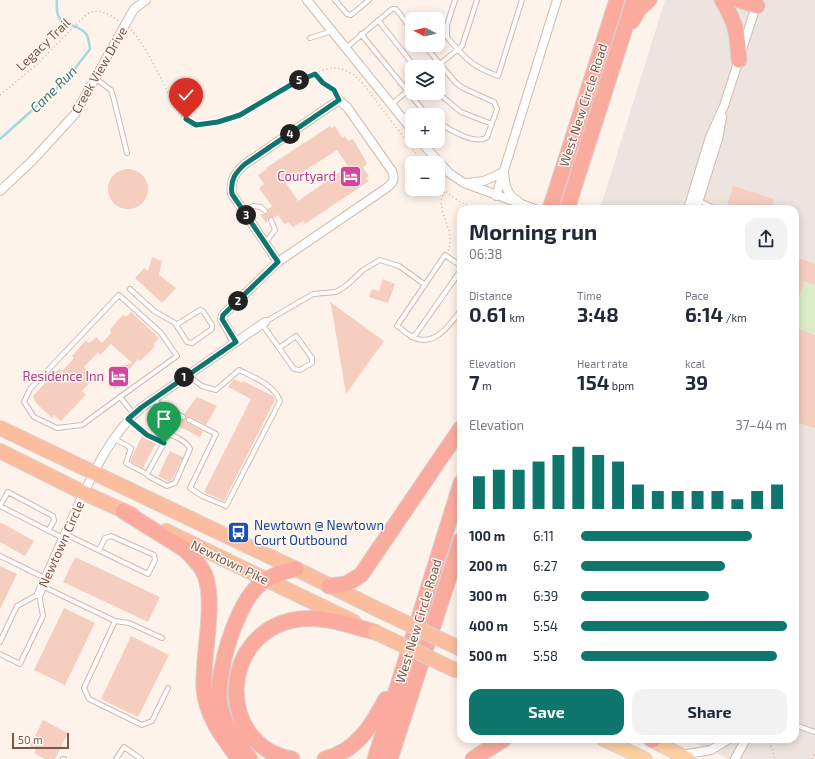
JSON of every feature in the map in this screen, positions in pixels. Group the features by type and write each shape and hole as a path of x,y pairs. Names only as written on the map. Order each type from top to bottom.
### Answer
{"highway":[{"name":"West New Circle Road","path":"551,205 617,0"},
{"name":"West New Circle Road","path":"568,205 634,0"},
{"path":"621,39 638,10 650,0"},
{"path":"722,0 733,20 737,32 739,60"},
{"path":"739,0 758,3"},
{"name":"Newtown Pike","path":"0,428 457,647"},
{"path":"329,586 346,584 361,574 457,434"},
{"name":"Newtown Pike","path":"0,451 84,493 457,671"},
{"name":"West New Circle Road","path":"375,759 457,496"},
{"path":"123,511 184,549 193,557 205,574 209,591 204,672 206,701 218,731 239,759"},
{"name":"West New Circle Road","path":"390,759 457,552"},
{"path":"250,759 226,724 220,709 220,673 238,616 246,600 266,579 283,572 296,569"},
{"path":"434,620 457,580"},
{"path":"292,759 276,754 258,742 250,733 239,712 237,699 237,676 241,662 247,652 262,634 274,626 301,618 332,620 375,632"},
{"path":"325,759 341,753 351,747 369,729 376,719 408,655"},
{"path":"473,759 498,743"}],"main road":[{"path":"611,743 645,759"},
{"path":"658,743 684,757"}],"street":[{"name":"Creek View Drive","path":"0,191 32,161 75,114 134,10 146,0"},
{"path":"307,0 405,121"},
{"path":"496,196 557,0"},
{"path":"691,205 696,199 718,139 724,106 758,3"},
{"path":"236,342 222,319 223,315 278,262 392,183 394,176 392,171 347,107 339,100 235,175 231,186 232,194 278,262"},
{"path":"426,148 449,173 464,184 522,205"},
{"path":"464,184 484,181 504,172"},
{"path":"504,172 505,185 511,196 526,205"},
{"path":"696,199 696,205"},
{"name":"Newtown Circle","path":"40,590 84,493 113,438 131,417 151,400 263,323"},
{"path":"684,757 711,750 722,743"},
{"path":"735,759 744,743"}],"lane":[{"path":"335,0 348,15 351,15 365,1"},
{"path":"455,0 446,32 448,38 458,50 479,69 498,76 522,0"},
{"path":"445,60 462,46 477,0"},
{"path":"346,48 394,8 405,21"},
{"path":"378,20 409,60"},
{"path":"310,38 332,30"},
{"path":"361,34 405,89"},
{"path":"445,73 464,88 494,102 497,109 487,138 478,140 460,135 445,126"},
{"path":"96,79 110,90 114,100 127,153"},
{"path":"392,104 405,93"},
{"path":"445,99 461,112 492,124"},
{"path":"415,100 423,108"},
{"path":"696,199 708,205"},
{"path":"244,211 253,206 261,206 265,211"},
{"path":"265,243 275,230 271,220"},
{"path":"457,263 445,255 397,326 411,337 422,340 442,334 457,315"},
{"path":"279,348 296,336 312,358 312,363 300,370 297,370 279,348 263,323 313,294 336,292 347,285 363,270 380,260 399,266 424,284"},
{"path":"411,337 416,334 457,276"},
{"path":"130,289 154,311 167,317 176,325 187,342 192,343 212,329 212,325 222,319"},
{"path":"119,295 161,333 177,356 120,396 82,424 57,428 34,417 24,402 30,389 119,295"},
{"path":"176,325 200,310 203,311 212,325"},
{"path":"187,375 202,386 216,390 239,370 268,384 278,395 280,401 226,506 202,496 190,488 216,434 189,420"},
{"path":"120,396 131,417 147,435 164,443"},
{"path":"151,400 181,416"},
{"path":"113,438 131,448 126,463 167,486 175,483 190,449 186,444 171,434 167,434 148,474"},
{"path":"48,531 54,521 53,516 8,492 0,506 48,531 99,550 148,574 155,560 154,554 111,536 104,538 99,550"},
{"path":"0,556 45,578"},
{"path":"40,590 115,621 129,623 162,638"},
{"path":"0,642 17,606 40,590"},
{"path":"0,654 20,664 43,616 40,590"},
{"path":"115,621 84,688 90,699 142,725 152,721 168,688"},
{"path":"799,726 815,732"},
{"path":"116,759 124,747 141,759"}],"path":[{"name":"Legacy Trail","path":"0,95 47,55 82,19 92,11 107,13 120,22"},
{"path":"128,28 133,31 139,40 162,80 175,107 186,119 196,125 218,122 240,115 294,83 325,69 340,68 352,74 361,81 418,156"},
{"path":"315,74 323,83 334,90 339,100"},
{"path":"445,192 457,201 468,205"},
{"path":"443,196 441,208 450,231 451,238 449,248 445,255"},
{"path":"769,743 772,748 775,759"},
{"path":"812,759 815,752"}],"shaded area":[{"path":"665,0 815,0 815,759 729,759 695,743 799,743 799,205 601,205"}],"green space":[{"path":"804,281 815,285 815,335 799,329 799,297"}],"building":[{"name":"Courtyard","path":"330,126 332,128 335,126 342,138 345,136 348,141 353,139 367,163 363,168 369,176 366,178 369,181 305,224 303,221 293,227 288,222 285,225 278,215 274,218 269,217 266,223 260,214 267,214 268,209 272,206 259,188 264,184 258,175 267,169 266,168","holes":["337,150 348,166 298,201 286,183"]},
{"path":"124,169 132,169 139,172 145,178 148,189 145,200 139,206 132,209 124,209 117,206 111,200 108,193 108,185 111,178 117,172"},
{"path":"733,186 774,199 772,205 727,205"},
{"path":"152,257 162,261 159,275 176,288 162,303 135,278 144,268 148,271"},
{"path":"799,258 815,264 815,285 804,281 799,297"},
{"path":"383,279 395,284 388,303 369,297 372,289 379,291"},
{"path":"330,302 384,341 346,394 332,310"},
{"path":"131,312 159,338 153,344 155,346 140,361 138,359 128,371 130,383 122,384 122,387 114,389 112,387 108,369 132,363 111,344 100,355 98,352 84,367 87,369 85,371 93,379 82,391 86,395 61,421 54,415 52,418 36,403 33,396 55,372 59,369 62,371 74,358 72,356 86,340 89,343 96,337 102,343 111,333 110,329 122,316 124,315 126,317"},
{"path":"799,329 815,335 815,428 799,423"},
{"path":"234,379 242,383 243,381 273,396 275,400 224,501 204,492 251,399 228,387"},
{"path":"197,397 217,406 206,425 191,417 186,418 184,414"},
{"path":"186,419 187,423 203,431 200,437 180,427 181,420"},
{"path":"142,436 156,443 143,468 130,461"},
{"path":"170,451 183,457 172,480 169,482 158,476"},
{"path":"0,522 34,541 25,556 0,542"},
{"path":"75,557 160,597 148,622 63,582"},
{"path":"0,566 17,574 0,609"},
{"path":"64,608 95,623 65,685 34,670"},
{"path":"131,636 169,655 138,717 101,699"},
{"path":"43,720 68,733 55,759 45,759 34,753 36,750 30,746"}],"waterway":[{"name":"Cane Run","path":"0,139 66,80 90,49 87,35 76,27 62,21 59,17 57,0"}],"place":[{"name":"Courtyard","path":"351,176"},
{"name":"Residence Inn","path":"119,376"},
{"name":"Newtown @ Newtown Court Outbound","path":"238,532"}],"route":[{"path":"164,443 147,435 128,419 142,407 236,342 222,319 223,315 278,262 232,194 232,180 245,164 339,100 334,90 318,79 315,74 294,83 240,115 218,122 196,125 186,119"}]}
